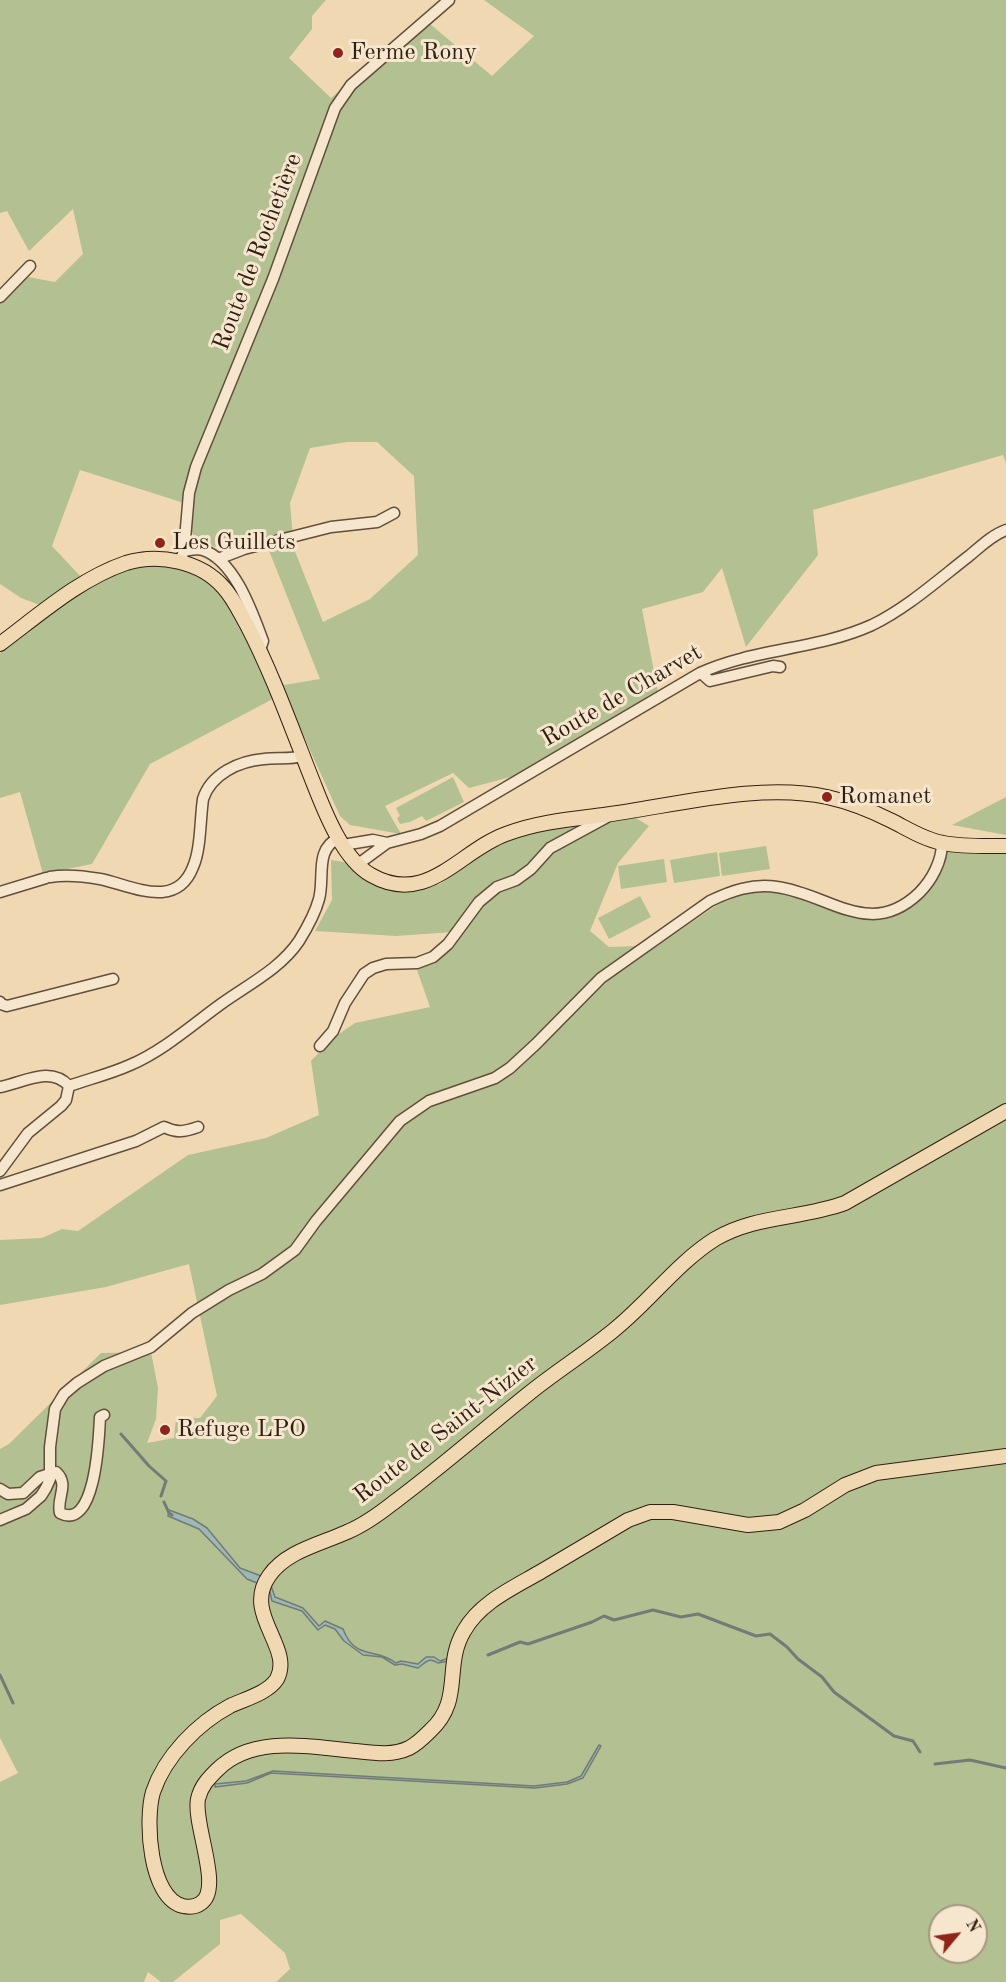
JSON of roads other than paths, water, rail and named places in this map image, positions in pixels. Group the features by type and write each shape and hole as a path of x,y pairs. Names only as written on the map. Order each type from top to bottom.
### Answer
{"main road":[{"path":"0,644 67,595 117,566 144,559 182,556 224,588 236,604 260,650 318,794 341,842 357,864 372,876 387,882 417,883 438,877 485,844 509,833 551,823 775,791 809,794 837,800 942,843 966,846 1006,846"},
{"name":"Route de Saint-Nizier","path":"1006,1111 845,1203 821,1211 750,1224 715,1240 687,1261 615,1329 548,1378 395,1502 366,1522 295,1555 274,1569 264,1584 261,1601 262,1613 280,1660 275,1682 268,1688 207,1720 164,1767 154,1791 150,1810 150,1832 155,1869 162,1889 172,1900 183,1906 198,1905 207,1897 210,1882 196,1814 198,1798 204,1784 223,1764 256,1748 278,1745 375,1753 393,1753 415,1745 436,1725 447,1710 451,1696 453,1657 464,1630 479,1612 503,1594 628,1520 650,1512 673,1512 748,1525 779,1522 805,1510 845,1485 876,1473 1006,1456"}],"street":[{"name":"Route de Rochetière","path":"182,556 189,493 196,467 273,279 335,108 351,86 449,0"},
{"path":"0,297 30,266"},
{"path":"218,559 244,549 331,527 377,522 394,513"},
{"name":"Route de Charvet","path":"357,864 387,843 421,834 440,826 701,673 722,663 815,643 872,625 902,607 986,542 1006,530"},
{"path":"182,556 202,550 218,559 235,579 263,641 260,650"},
{"path":"701,673 710,681 780,666"},
{"path":"0,892 66,874 102,879 158,893 171,890 185,880 192,870 203,799 214,780 243,763 303,756"},
{"path":"320,1046 333,1031 345,1003 364,974 386,964 417,963 433,957 448,944 479,902 497,887 524,875 550,848 612,814"},
{"name":"Route de Charvet","path":"341,842 374,840 387,843"},
{"path":"69,1086 130,1065 155,1051 286,958 307,929 316,909 326,850 330,843 341,842"},
{"path":"0,1520 26,1509 41,1496 50,1479 52,1423 55,1409 64,1394 90,1373 151,1347 192,1313 229,1290 262,1274 295,1250 316,1221 400,1121 418,1107 495,1078 510,1068 601,978 710,900 729,892 761,886 778,887 853,912 887,913 899,908 924,887 933,876 942,850 942,843"},
{"path":"0,1002 7,1006 113,979"},
{"path":"0,1087 48,1075 69,1086"},
{"path":"0,1171 28,1133 66,1100 69,1086"},
{"path":"0,1185 136,1141 164,1127 174,1132 185,1132 198,1127"},
{"path":"0,1489 8,1494 17,1495 23,1493 40,1477 56,1472 62,1480 63,1494 60,1513 71,1515 77,1512 93,1484 98,1456 100,1417 104,1415"}],"water":[{"path":"169,1510 193,1519 207,1528 240,1568 261,1576 257,1583 247,1579 199,1529 168,1516"},
{"path":"270,1583 275,1597 303,1608 319,1626 325,1621 343,1629 348,1639 360,1650 381,1655 396,1663 401,1661 418,1664 426,1657 434,1657 440,1661 449,1658 449,1661 438,1663 430,1660 418,1668 402,1664 395,1665 382,1657 363,1655 344,1641 335,1629 325,1625 318,1630 302,1611 272,1601 268,1584"},
{"path":"599,1745 601,1746 583,1778 567,1784 535,1788 271,1773 247,1783 215,1787 215,1784 246,1781 273,1771 534,1786 567,1782 581,1776"}],"waterway":[{"path":"121,1434 149,1466 166,1481 161,1496"},
{"path":"164,1502 172,1515"},
{"path":"488,1655 520,1642 528,1644 604,1616 614,1620 653,1610 681,1617 698,1614 756,1636 770,1634 822,1677 834,1692 894,1736 913,1741 920,1752"},
{"path":"0,1675 13,1703"},
{"path":"935,1764 970,1760 1006,1768"}],"place":[{"name":"Ferme Rony","path":"338,53"},
{"name":"Les Guillets","path":"160,543"},
{"name":"Romanet","path":"827,797"},
{"name":"Refuge LPO","path":"165,1430"}]}
